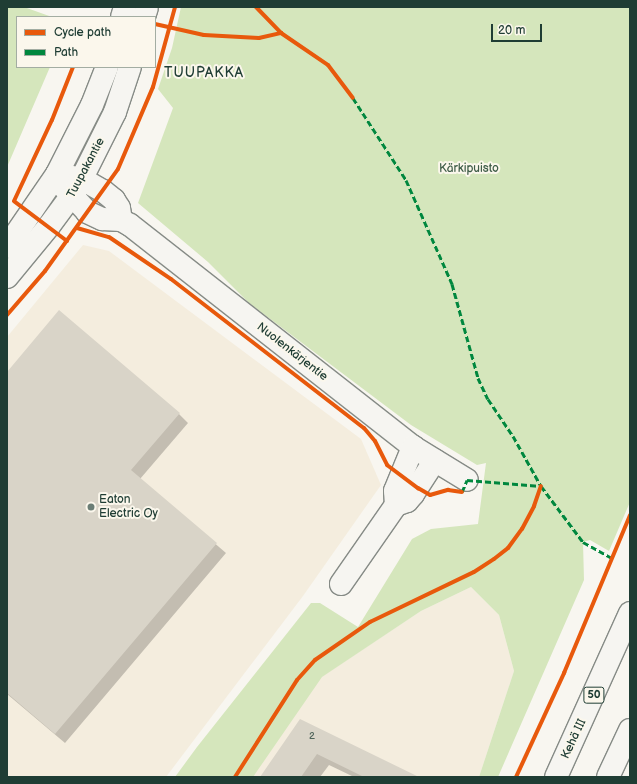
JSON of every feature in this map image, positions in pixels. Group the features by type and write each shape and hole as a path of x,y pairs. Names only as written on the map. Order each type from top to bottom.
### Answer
{"main road":[{"name":"Tuupakantie","path":"7,247 57,174 92,105 107,68"},
{"name":"Tuupakantie","path":"7,277 77,188 115,112 130,68"},
{"name":"Nuolenkärjentie","path":"57,174 77,188 86,212 102,219 121,220 413,447 467,480"},
{"path":"396,505 395,491 413,447"},
{"path":"341,584 396,505 407,501 413,494 434,460"},
{"name":"Kehä III","path":"556,777 630,613"},
{"path":"608,777 630,730"}],"shaded area":[{"path":"83,245 109,251 361,439 381,485 303,596 166,777 7,777 7,337"},
{"path":"471,587 499,615 514,671 479,777 251,777 321,677 421,611"}],"green space":[{"path":"7,7 24,7 49,16 16,16 16,68 50,68 7,167"},
{"name":"Kärkipuisto","path":"181,7 630,7 630,502 609,551 590,540 583,542 584,580 498,777 479,777 514,671 499,615 471,587 421,611 322,677 253,777 175,777 311,603 320,603 358,627 412,539 431,529 478,524 486,463 477,465 411,425 249,303 208,262 138,203 173,108 158,89 172,48"}],"building":[{"name":"Eaton Electric Oy","path":"59,310 180,413 131,470 217,543 55,734 7,693 7,372"},
{"path":"300,719 419,777 364,777 317,754 301,777 260,777"}],"marked path":[{"path":"353,98 406,180 452,284 478,378 488,399 513,436 541,486 583,542 612,558"},
{"path":"462,492 467,480 541,486"}],"cycle path":[{"path":"7,315 45,271 118,169 153,87 175,7"},
{"path":"256,7 281,33 328,65 353,98"},
{"path":"156,24 204,35 259,38 281,33"},
{"path":"67,241 14,201 52,120 73,68"},
{"path":"77,228 109,237 171,279 364,428 375,441 387,465 418,488 430,495 448,490 462,492"},
{"path":"235,777 297,680 315,660 370,622 474,572 494,559 508,548 522,529 534,506 541,486"},
{"path":"516,777 564,673 630,515"}],"place":[{"name":"Eaton Electric Oy","path":"91,507"}],"district":[{"name":"TUUPAKKA","path":"204,73"}]}
